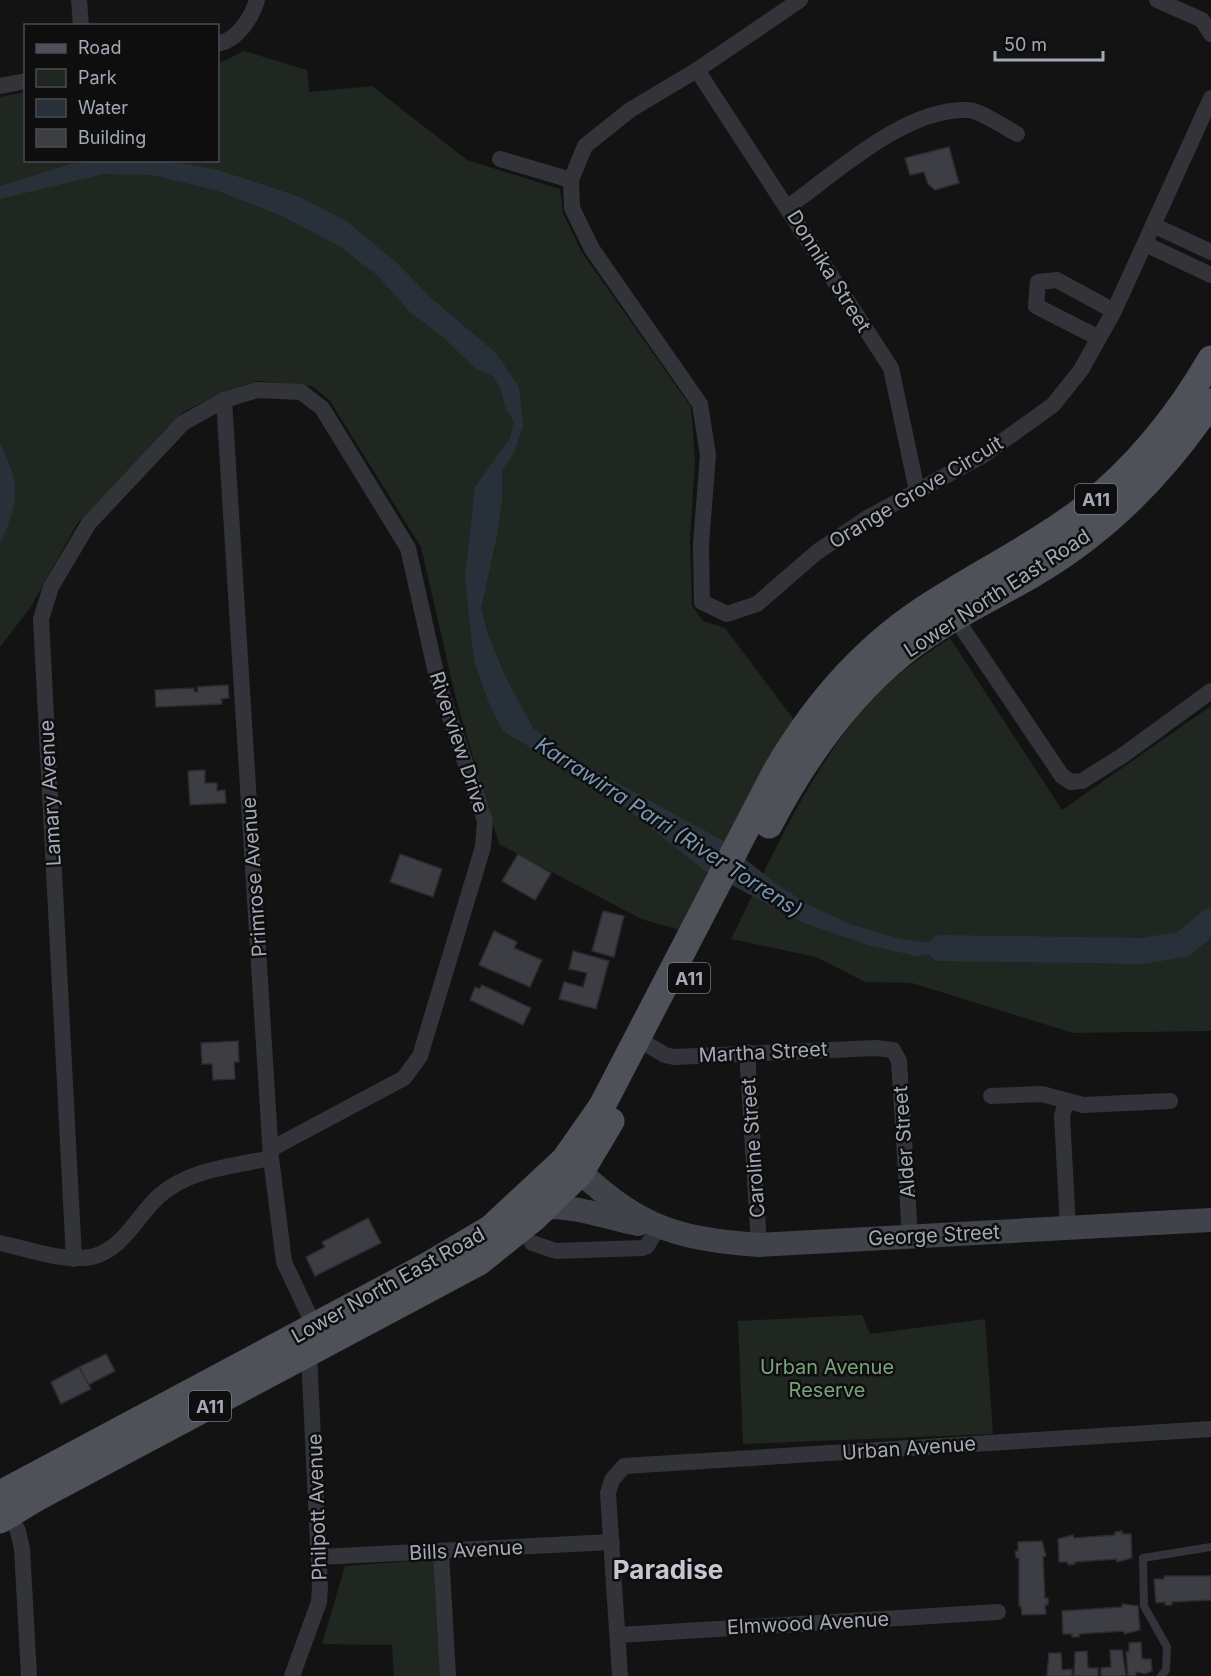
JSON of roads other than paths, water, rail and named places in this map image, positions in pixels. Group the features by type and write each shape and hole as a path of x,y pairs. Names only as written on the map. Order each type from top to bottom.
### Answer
{"main road":[{"name":"Lower North East Road","path":"949,607 1108,489 1144,453 1172,419 1211,360"},
{"name":"Lower North East Road","path":"415,1284 486,1257 546,1207 573,1166 602,1106 644,1043 718,905 765,814 784,756 837,686 882,641 949,607 1041,569 1103,524 1154,476 1211,402"},
{"name":"Lower North East Road","path":"3,1510 415,1284 524,1200 573,1166"}],"street":[{"path":"79,0 81,24"},
{"path":"219,44 229,41 252,14 256,0"},
{"name":"Orange Grove Circuit","path":"800,0 698,70 630,110 585,146 571,180 572,208 592,249 700,404 708,455 701,544 702,602 728,614 756,604 817,552 868,517 982,456 1053,405 1081,370 1114,311 1211,98"},
{"path":"1157,0 1202,20 1211,34"},
{"name":"Donnika Street","path":"698,70 891,368 917,491"},
{"path":"0,86 24,81"},
{"path":"788,207 895,130 929,114 970,109 1017,134"},
{"path":"500,159 571,180"},
{"path":"1153,225 1211,252"},
{"path":"1145,244 1211,275"},
{"path":"1099,338 1036,306 1038,282 1057,280 1114,311"},
{"name":"Riverview Drive","path":"74,1259 94,1257 121,1240 160,1195 200,1173 271,1153 404,1078 420,1056 483,847 485,820 438,682 408,549 385,509 322,408 301,392 257,390 224,400"},
{"name":"Primrose Avenue","path":"224,400 271,1153 284,1262 311,1341"},
{"name":"Lamary Avenue","path":"74,1259 41,619 51,587 89,523 183,423 224,400"},
{"path":"949,607 1062,776 1071,782 1082,782 1122,756 1211,691"},
{"name":"Martha Street","path":"644,1043 665,1055 674,1057 747,1052 876,1048 893,1050"},
{"name":"Alder Street","path":"893,1050 899,1061 910,1236"},
{"name":"Caroline Street","path":"747,1052 759,1245"},
{"path":"991,1096 1041,1094 1083,1105 1170,1101"},
{"path":"1066,1102 1062,1116 1068,1228"},
{"name":"George Street","path":"573,1166 609,1199 658,1227"},
{"name":"George Street","path":"546,1207 573,1207 602,1217 658,1227 701,1239 759,1245 1211,1221"},
{"path":"532,1243 556,1251 642,1248 647,1246 658,1227"},
{"path":"0,1243 74,1259"},
{"name":"Philpott Avenue","path":"292,1676 319,1602 320,1557 311,1341"},
{"name":"Urban Avenue","path":"612,1542 608,1493 612,1480 624,1466 1211,1429"},
{"path":"3,1510 18,1531 22,1549 29,1676"},
{"path":"612,1542 620,1676"},
{"name":"Bills Avenue","path":"320,1557 612,1542"},
{"path":"441,1552 448,1676"},
{"name":"Elmwood Avenue","path":"618,1635 998,1612"}],"lane":[{"path":"1161,1676 1166,1670 1167,1647 1144,1606 1143,1558 1211,1547"}],"water":[{"path":"174,162 218,170 300,197 346,221 396,262 432,299 496,353 519,387 523,426 514,453 502,470 502,501 481,608 488,635 506,678 533,728 581,763 720,839 778,885 809,905 850,924 901,939 974,948 916,956 868,945 804,923 705,871 606,792 503,731 490,706 474,661 465,578 475,487 510,438 514,421 506,410 501,390 494,377 476,369 443,337 410,312 377,275 339,246 280,215 215,190 151,175 104,174 0,199 0,186 71,164"},
{"path":"0,443 12,470 15,493 11,516 0,543"}],"waterway":[{"name":"Karrawirra Parri (River Torrens)","path":"941,948 1143,951 1183,944 1211,921"}],"district":[{"name":"Paradise","path":"668,1569"}],"park label":[{"name":"Urban Avenue Reserve","path":"827,1378"}]}
